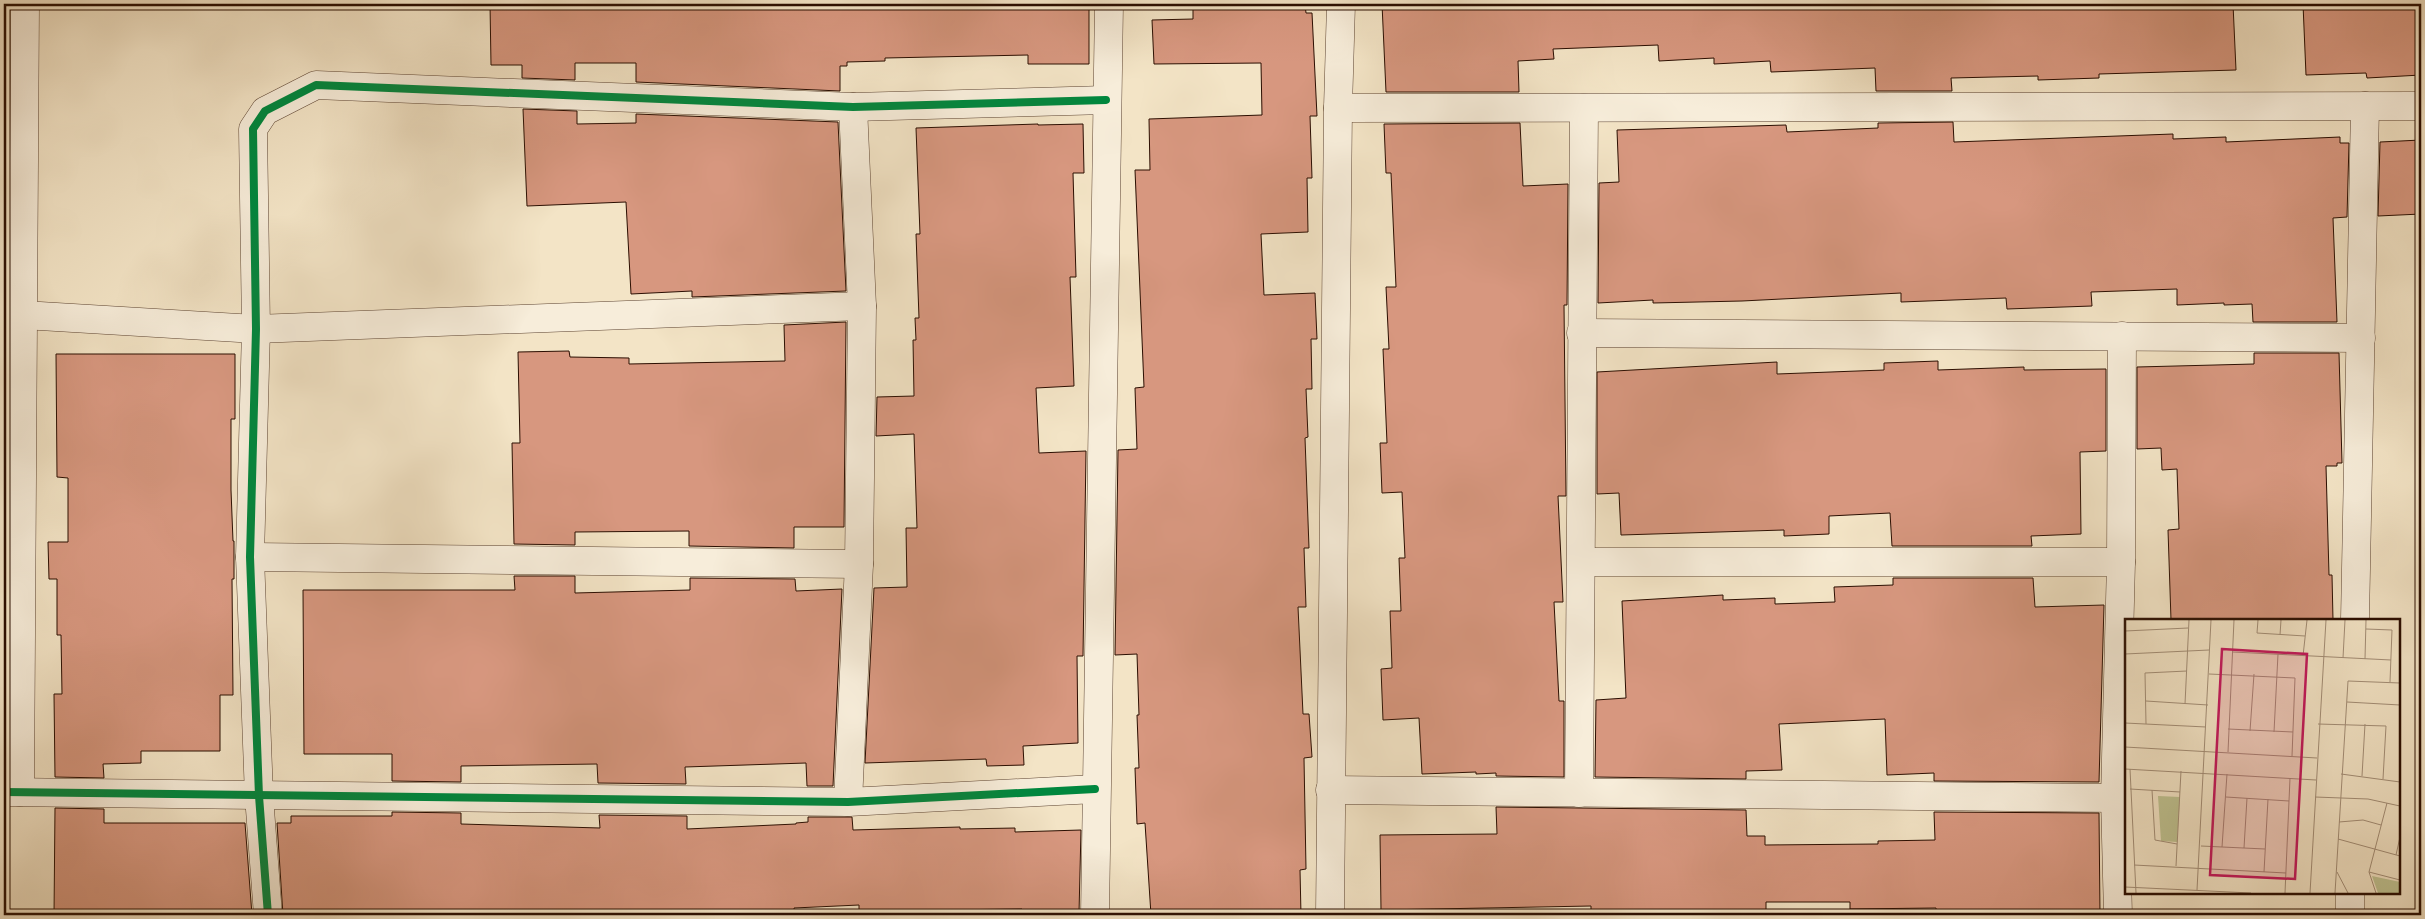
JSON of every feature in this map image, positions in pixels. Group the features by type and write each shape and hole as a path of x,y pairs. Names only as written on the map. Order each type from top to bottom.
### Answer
{"street":[{"path":"25,4 15,37 23,315 12,792 848,802 1095,789"},
{"path":"1094,915 1109,4"},
{"path":"1330,915 1338,108 1342,4"},
{"path":"268,915 259,796 250,557 256,329 253,129 265,111 316,85 852,106 1106,100"},
{"path":"848,802 859,564 862,306 852,106"},
{"path":"2355,619 2365,106"},
{"path":"1338,108 2421,106"},
{"path":"1579,793 1584,108"},
{"path":"23,315 256,329 862,306"},
{"path":"1581,333 2360,338"},
{"path":"2118,915 2115,798 2121,562 2122,336"},
{"path":"250,557 859,564"},
{"path":"1582,562 2121,562"},
{"path":"1330,790 2115,798"},
{"path":"2350,894 2350,915"}],"building":[{"path":"490,4 1089,4 1089,64 1028,64 1028,55 885,58 885,61 847,62 847,66 840,66 840,91 636,82 636,63 575,63 575,80 522,78 522,65 491,65"},
{"path":"1193,4 1305,4 1306,13 1312,13 1317,116 1310,116 1312,178 1307,178 1308,232 1261,234 1264,295 1315,293 1317,339 1311,339 1312,389 1306,389 1308,437 1305,438 1309,548 1304,548 1306,607 1298,607 1303,714 1309,714 1312,757 1304,758 1306,869 1300,870 1301,915 1151,915 1145,823 1137,824 1135,768 1139,768 1137,715 1139,715 1137,654 1115,655 1118,450 1137,449 1135,388 1144,387 1135,170 1150,170 1149,119 1262,115 1261,63 1154,64 1152,20 1193,19"},
{"path":"1382,4 2233,4 2236,70 2099,74 2099,78 2038,80 2038,76 1951,78 1952,91 1876,91 1875,68 1771,72 1770,61 1714,64 1714,58 1659,61 1658,45 1553,49 1554,59 1518,61 1519,92 1386,92"},
{"path":"2303,4 2421,4 2421,75 2367,78 2366,73 2306,75"},
{"path":"523,109 577,111 577,124 636,123 636,114 838,122 846,291 692,297 692,291 631,294 626,202 527,206"},
{"path":"1953,122 1954,142 2173,134 2173,139 2226,137 2226,142 2340,137 2340,143 2349,143 2347,217 2333,218 2337,322 2253,322 2252,304 2177,305 2177,289 2091,292 2092,306 2007,309 2006,298 1901,302 1901,293 1742,301 1653,303 1653,300 1598,303 1599,183 1619,182 1617,130 1786,125 1787,132 1878,128 1878,123"},
{"path":"1520,123 1523,186 1568,184 1567,305 1564,305 1566,496 1558,496 1563,602 1554,602 1559,701 1564,701 1564,777 1496,776 1496,773 1476,774 1476,772 1422,774 1419,718 1383,720 1381,669 1392,668 1390,611 1401,611 1399,558 1405,558 1402,492 1382,493 1380,443 1387,443 1383,349 1389,349 1386,287 1396,287 1391,173 1386,173 1384,124"},
{"path":"1083,124 1084,173 1073,173 1076,277 1070,277 1074,386 1036,388 1039,453 1086,451 1083,656 1077,656 1078,743 1023,746 1024,765 987,766 986,759 865,763 874,588 907,587 906,528 917,528 914,434 876,436 877,397 914,396 913,340 916,340 915,318 919,318 916,234 920,234 916,128"},
{"path":"2421,140 2421,214 2378,216 2380,142"},
{"path":"846,322 844,527 794,527 794,548 689,546 689,531 575,532 575,545 514,544 512,443 520,443 518,352 569,351 570,357 629,358 629,364 785,361 784,325"},
{"path":"2254,353 2339,353 2342,463 2337,463 2337,466 2326,466 2329,575 2332,575 2333,619 2171,619 2168,530 2179,529 2177,469 2162,470 2161,448 2137,449 2137,367 2254,364"},
{"path":"56,354 235,354 235,419 231,419 231,490 234,541 234,579 232,579 233,695 220,695 220,751 141,751 141,763 103,764 104,778 55,777 54,694 62,694 61,635 57,635 57,579 49,579 48,542 68,542 68,478 57,477"},
{"path":"1938,361 1938,370 2024,367 2024,370 2106,369 2106,451 2080,452 2081,534 2031,536 2032,546 1892,546 1890,513 1829,516 1829,534 1784,536 1784,530 1621,535 1619,493 1597,494 1597,372 1777,362 1777,374 1884,370 1884,363"},
{"path":"514,576 575,576 575,593 690,590 690,578 795,579 796,591 842,589 833,786 807,786 806,763 685,767 686,784 598,783 597,764 461,766 461,782 392,781 392,754 304,754 303,590 515,590"},
{"path":"1893,578 2033,578 2035,607 2104,605 2099,782 1934,781 1934,773 1887,775 1885,719 1779,724 1782,770 1746,771 1746,779 1595,777 1596,700 1626,698 1622,601 1723,595 1723,600 1775,598 1775,604 1835,602 1834,587 1893,585"},
{"path":"1496,807 1746,810 1747,836 1765,836 1765,845 1878,844 1878,841 1935,840 1934,812 2099,813 2100,915 1936,912 1936,908 1850,909 1850,902 1766,902 1766,913 1665,913 1665,910 1591,910 1591,906 1381,910 1380,835 1497,834"},
{"path":"55,808 104,809 104,823 245,823 252,915 54,915"},
{"path":"392,812 461,813 461,824 600,828 599,815 687,816 687,829 796,824 808,822 808,817 852,817 853,830 960,827 960,829 1015,828 1015,832 1081,830 1079,913 1023,915 1022,909 859,911 859,905 794,908 795,915 739,915 739,910 636,915 283,915 277,823 291,823 291,816 392,816"}],"cycle path":[{"path":"268,915 259,796 250,557 256,329 253,129 265,111 316,85 853,107 1106,100"},
{"path":"4,792 848,802 1095,789"}]}
